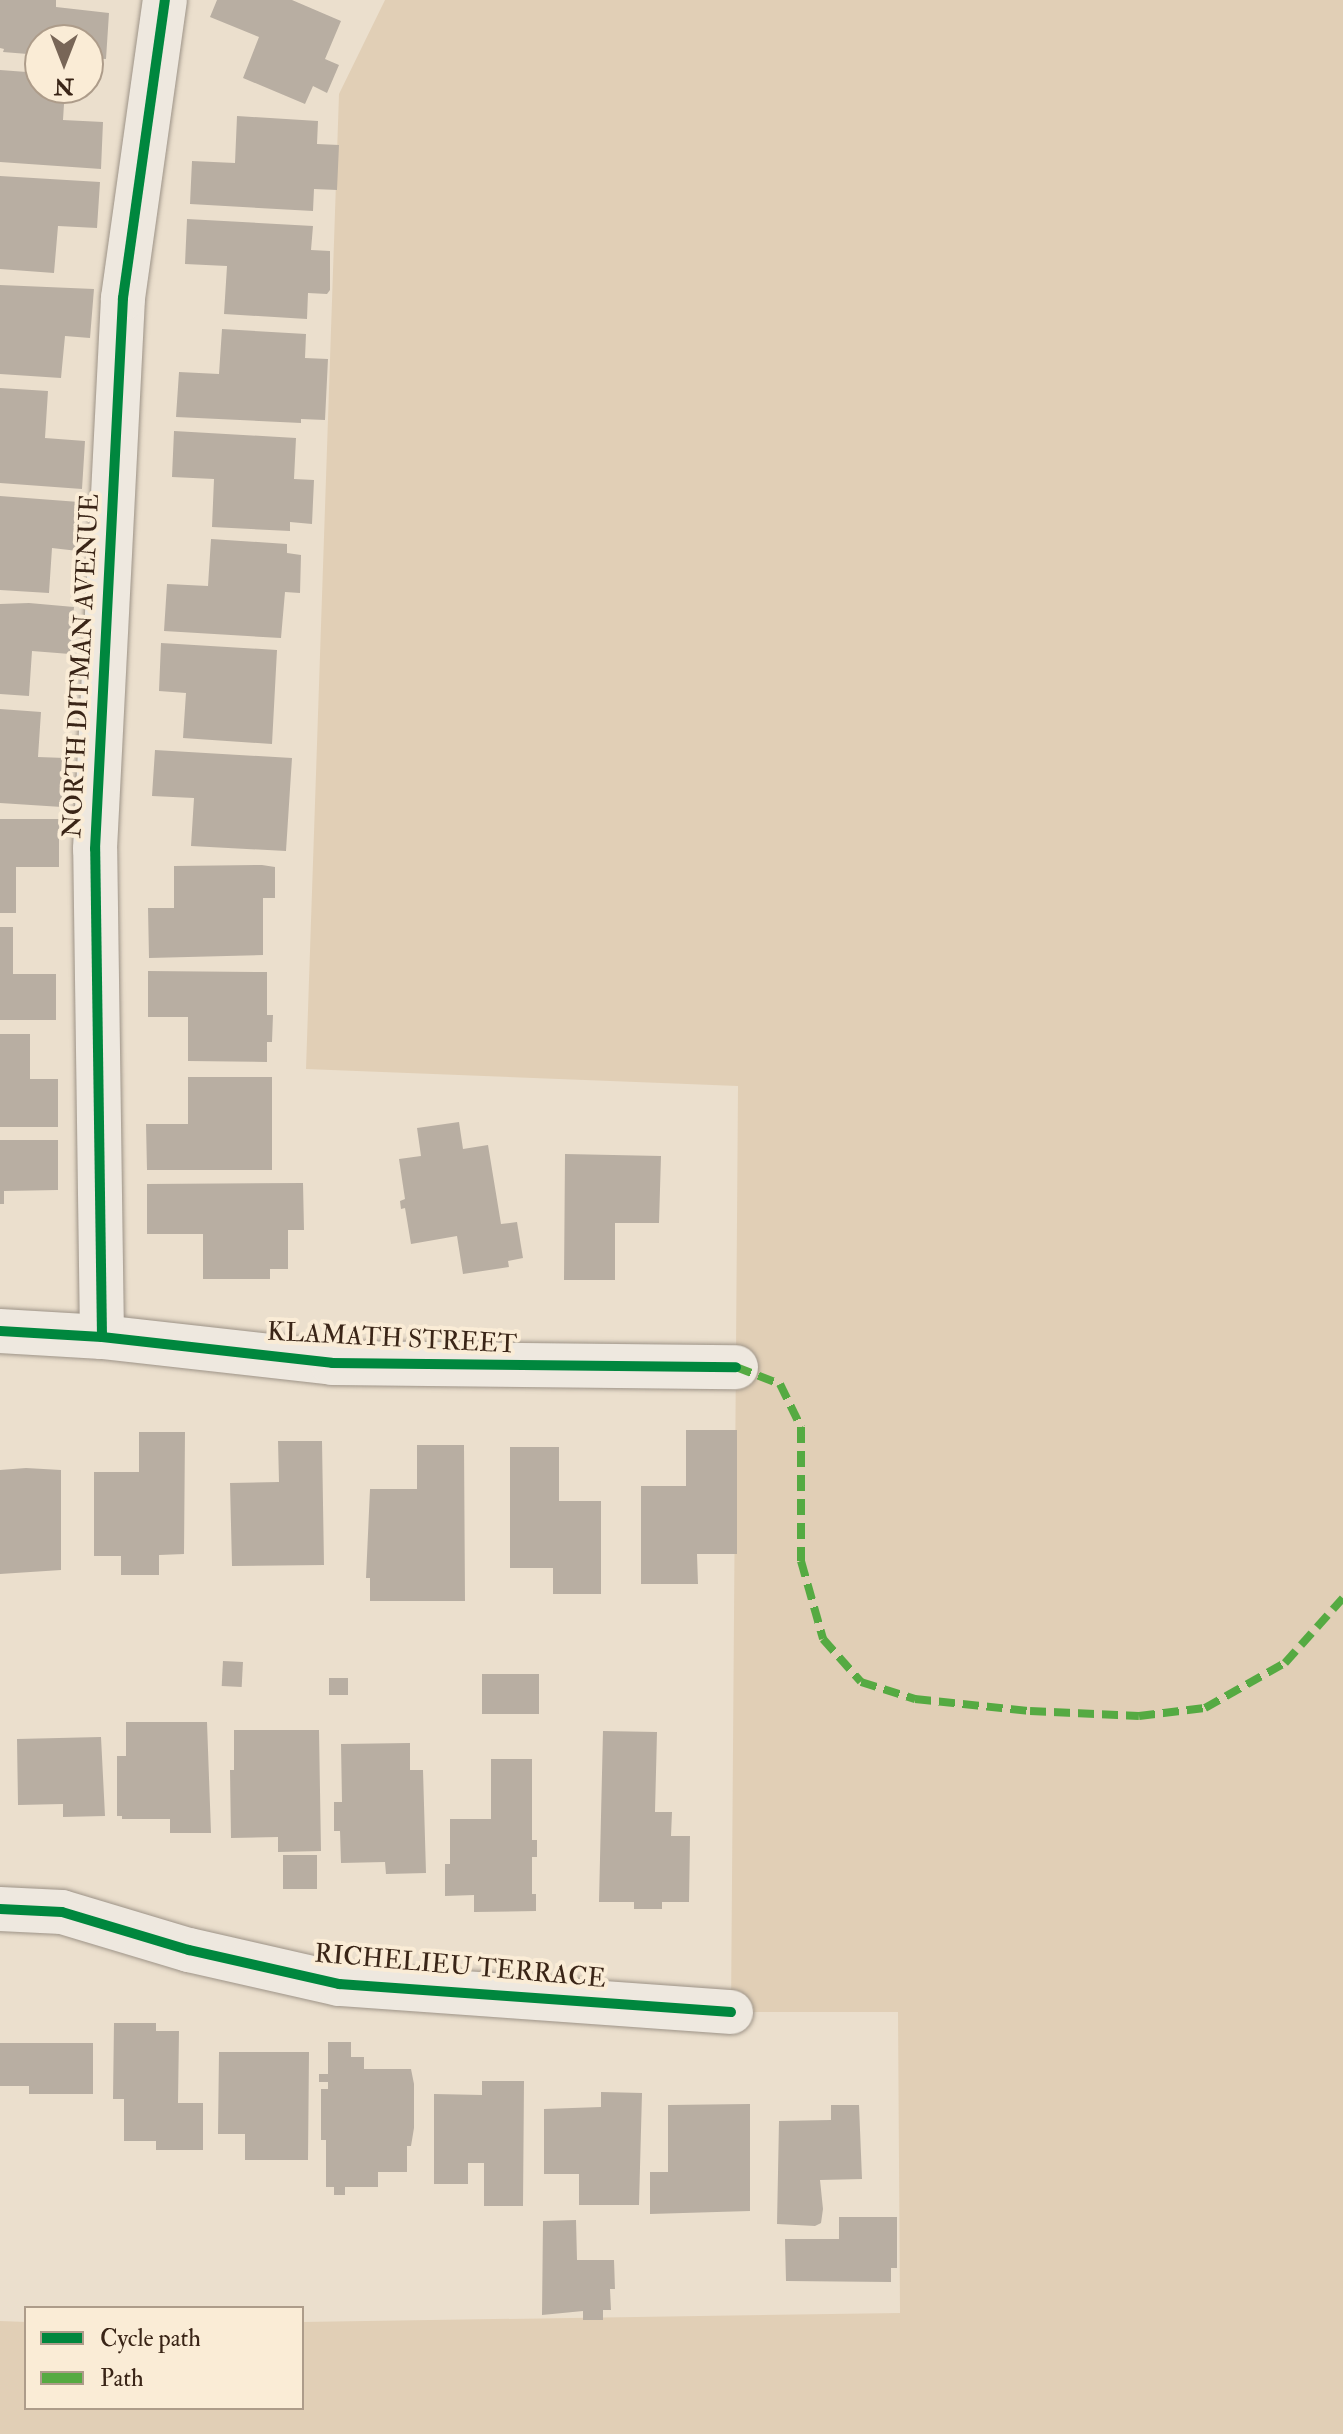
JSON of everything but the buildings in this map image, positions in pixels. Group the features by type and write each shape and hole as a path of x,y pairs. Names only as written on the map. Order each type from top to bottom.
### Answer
{"street":[{"name":"NORTH DITMAN AVENUE","path":"102,1337 95,849 123,298 165,0"},
{"name":"KLAMATH STREET","path":"0,1331 102,1337 332,1363 736,1367"},
{"name":"RICHELIEU TERRACE","path":"0,1909 62,1912 189,1950 339,1984 731,2012"}],"shaded area":[{"path":"385,0 1343,0 1343,2434 0,2434 0,2321 24,2322 24,2410 304,2410 304,2322 900,2313 898,2012 731,2012 738,1086 306,1069 339,94"}],"marked path":[{"path":"736,1367 780,1384 801,1427 801,1561 823,1639 861,1682 915,1699 1030,1711 1139,1716 1205,1708 1285,1663 1343,1598"}],"cycle path":[{"path":"102,1337 95,849 123,298 165,0"},
{"path":"0,1331 102,1337 332,1363 736,1367"},
{"path":"0,1909 62,1912 189,1950 339,1984 731,2012"}]}
